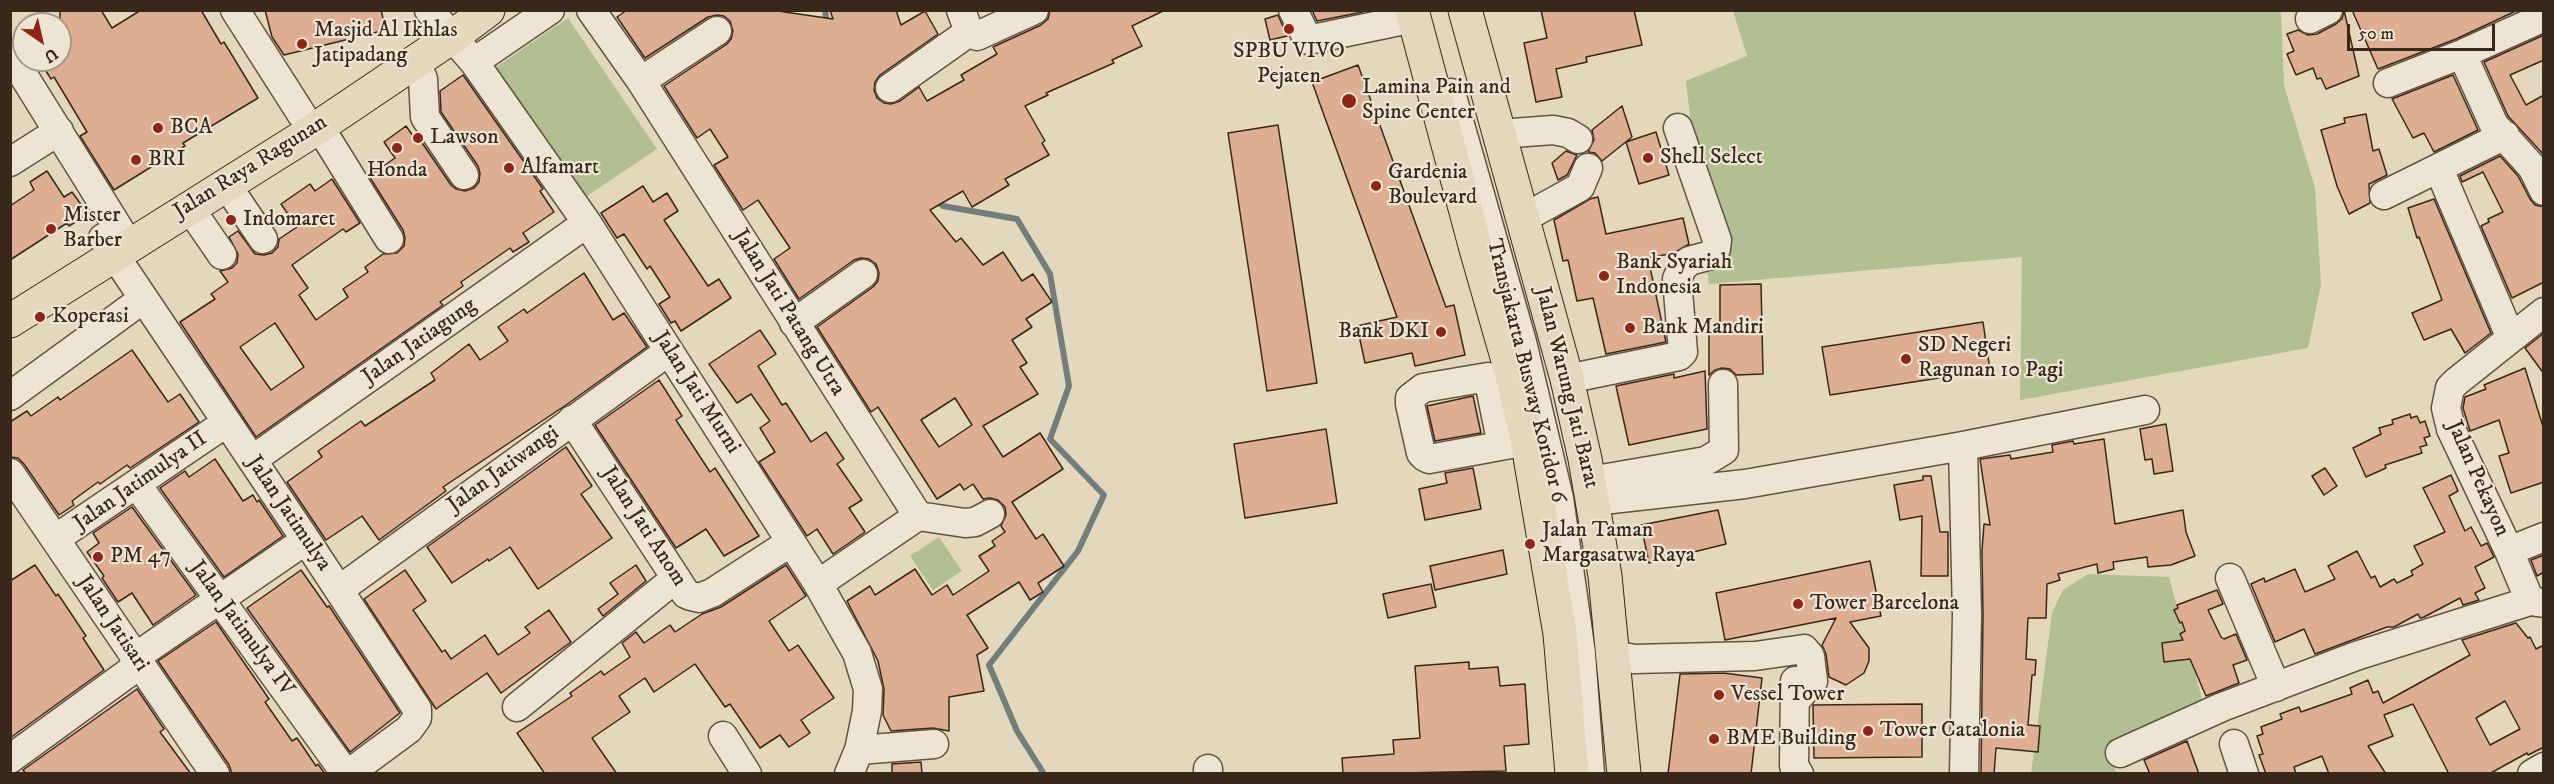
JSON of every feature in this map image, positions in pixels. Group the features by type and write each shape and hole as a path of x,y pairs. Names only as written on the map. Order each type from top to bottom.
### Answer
{"main road":[{"name":"Jalan Raya Ragunan","path":"10,321 116,238 189,207 226,184 444,20 488,10"},
{"name":"Jalan Warung Jati Barat","path":"1465,10 1567,379 1592,491 1614,656 1624,774"},
{"path":"1419,13 1476,249 1514,442 1560,634 1572,774"},
{"name":"Jalan Raya Ragunan","path":"10,296 116,238 311,120 416,61 444,20"}],"street":[{"path":"234,10 311,120 389,239"},
{"path":"474,62 550,10"},
{"name":"Jalan Jati Patang Utra","path":"591,10 641,81 918,516"},
{"path":"890,88 969,26 1034,10"},
{"path":"1293,10 1308,40 1419,13"},
{"name":"Transjakarta Busway Koridor 6","path":"1449,10 1489,157 1541,329 1562,412 1597,628 1610,774"},
{"name":"Transjakarta Busway Koridor 6","path":"1419,13 1522,342 1559,498 1581,653 1590,774"},
{"path":"2388,82 2462,54 2544,17"},
{"name":"Jalan Jati Murni","path":"444,20 588,223 818,584 857,653 868,689 854,762"},
{"path":"641,81 717,32"},
{"name":"Jalan Jatimulya","path":"10,54 59,130 116,238 143,299 306,540 418,713 416,721 409,729 347,774"},
{"path":"2462,54 2494,125 2532,167 2544,191"},
{"path":"416,61 423,79 425,117 464,175"},
{"path":"1567,379 1679,356 1683,352 1677,279 1682,268 1689,261 1711,255 1716,249 1717,240 1678,128"},
{"path":"10,162 59,130"},
{"path":"1499,134 1553,130 1568,133 1578,139"},
{"path":"2384,195 2505,135"},
{"path":"1522,219 1580,188 1588,168"},
{"path":"2439,169 2510,336"},
{"path":"226,184 263,239"},
{"path":"189,207 222,255"},
{"name":"Jalan Jatiagung","path":"252,460 588,223"},
{"path":"794,323 863,274"},
{"path":"10,396 143,299"},
{"name":"Jalan Pekayon","path":"2537,602 2509,551 2451,429 2446,408 2450,388 2510,336 2544,312"},
{"name":"Jalan Jatiwangi","path":"339,590 669,351"},
{"path":"1500,374 1423,388 1410,398 1410,404 1421,453 1429,459 1514,442"},
{"path":"1592,491 1706,461 1724,450 1723,384"},
{"path":"1592,491 1745,484 1963,446 2145,410"},
{"name":"Jalan Jati Anom","path":"572,420 687,594 699,598 712,593 791,542"},
{"name":"Jalan Jatimulya II","path":"55,539 226,423"},
{"path":"1963,446 1967,615 1964,774"},
{"name":"Jalan Jatisari","path":"10,473 215,774"},
{"name":"Jalan Jatimulya IV","path":"137,484 347,774"},
{"path":"818,584 918,516 965,523 975,522 990,514"},
{"path":"2509,551 2544,537"},
{"path":"14,762 137,661 306,540"},
{"path":"517,707 676,578"},
{"path":"2230,578 2276,687"},
{"path":"2121,753 2222,707 2356,656 2537,602"},
{"path":"1614,656 1634,659 1755,656 1783,651 1795,664 1794,766 1799,774"},
{"path":"723,736 747,774"},
{"path":"854,762 934,744"},
{"path":"2234,744 2244,774"},
{"path":"2532,774 2544,767"}],"green space":[{"path":"1733,11 2281,11 2284,85 2315,188 2321,284 2308,348 2020,400 2022,257 1709,284 1686,81 1747,56"},
{"path":"568,18 657,149 578,202 489,72"},
{"path":"939,537 962,571 933,590 910,556"},
{"path":"2088,574 2169,577 2205,710 2112,754 2116,773 2031,774 2052,613 2063,590"}],"building":[{"path":"60,10 101,10 112,28 141,10 201,10 221,44 224,42 258,98 183,143 185,146 114,190 80,136 87,132 54,77 51,79 47,72 72,72 72,12 60,12"},
{"name":"Masjid Al Ikhlas Jatipadang","path":"265,10 381,10 386,30 284,55 272,37"},
{"path":"627,10 771,10 833,19 830,10 896,10 901,25 925,11 938,34 880,75 875,82 874,90 877,98 884,103 891,104 900,101 919,87 927,101 964,80 961,75 997,54 993,47 1041,25 1048,19 1050,10 1165,10 1132,26 1142,46 1112,60 1114,63 1046,93 1048,95 1025,106 1045,141 1042,143 1049,155 1005,179 1009,185 972,207 963,191 930,210 956,242 961,238 983,265 1003,252 1022,281 1033,274 1052,302 1026,319 1032,327 1012,340 1027,363 1020,367 1038,394 983,426 1003,457 1040,433 1063,469 1012,502 1036,539 1043,534 1064,566 1038,583 1043,592 1030,600 1019,582 967,615 988,648 977,655 984,691 949,697 949,731 933,728 891,731 883,715 884,689 878,661 847,601 870,586 875,595 915,569 932,595 947,585 953,595 989,571 979,556 995,546 992,541 1005,532 1001,526 1006,515 1005,507 998,500 983,499 973,484 964,490 960,484 937,499 878,407 871,412 817,327 873,287 878,281 879,273 876,264 869,259 854,260 799,299 774,259 790,248 758,200 743,210 714,165 728,157 710,129 697,138 664,86 727,44 733,31 730,21 724,16 708,17 645,58 617,17","holes":["955,398 972,425 939,447 921,420"]},
{"path":"1312,10 1363,10 1363,12 1317,21"},
{"path":"1541,10 1634,10 1642,45 1586,57 1587,62 1556,69 1562,97 1536,102 1524,43 1547,38"},
{"path":"2344,10 2359,76 2326,89 2321,78 2317,79 2313,68 2296,75 2287,54 2294,51 2287,34 2298,30 2308,35 2317,34 2342,19"},
{"path":"2352,10 2518,10 2456,39 2378,69"},
{"path":"1278,15 1287,36 1270,40 1265,19"},
{"path":"2544,35 2544,60 2510,75 2526,105 2544,95 2544,155 2508,116 2484,62"},
{"name":"Gardenia Boulevard","path":"1358,65 1446,307 1454,305 1465,355 1415,366 1412,353 1365,363 1357,326 1397,317 1312,82"},
{"path":"463,75 543,189 540,191 554,212 523,233 529,242 513,252 510,248 461,282 463,286 440,302 443,305 256,437 180,322 215,299 211,294 228,282 220,271 232,268 237,263 238,254 229,237 238,231 255,254 272,253 278,247 279,239 297,227 281,204 310,184 315,191 332,179 360,223 346,232 343,229 292,265 308,288 299,295 316,320 348,297 343,289 368,272 365,267 383,254 397,253 404,246 403,230 369,176 395,158 384,142 406,126 413,136 416,134 451,185 465,191 474,188 479,182 478,166 441,112 440,91","holes":["275,323 304,367 271,390 240,347"]},
{"path":"2453,75 2478,130 2434,152 2424,133 2413,138 2392,99"},
{"path":"1622,106 1632,137 1602,161 1595,153 1588,152 1594,140 1592,130"},
{"path":"2366,114 2373,151 2379,149 2387,175 2369,184 2370,203 2349,214 2337,186 2321,130 2345,123 2344,118"},
{"path":"1278,125 1317,383 1267,391 1228,133"},
{"name":"Shell Select","path":"1656,132 1669,175 1639,184 1626,142"},
{"path":"1566,151 1577,155 1567,175 1558,180 1552,163"},
{"path":"2500,156 2518,176 2535,205 2544,207 2544,282 2512,298 2481,226 2489,222 2488,219 2503,212 2483,172 2462,182 2460,176"},
{"path":"47,171 64,197 72,192 88,214 69,226 67,223 10,260 10,206 34,190 30,182"},
{"path":"643,186 653,202 667,193 678,211 664,220 708,286 719,279 731,298 681,331 675,321 671,323 659,304 670,297 650,266 647,269 624,234 617,238 601,213"},
{"path":"1598,197 1606,234 1683,218 1689,244 1674,253 1648,258 1666,342 1606,354 1593,298 1577,301 1568,260 1563,261 1554,220 1590,199"},
{"path":"2434,199 2491,333 2465,353 2451,329 2424,340 2412,313 2442,300 2419,237 2417,238 2408,208"},
{"path":"584,273 613,320 624,313 647,347 566,405 443,487 446,491 379,540 362,516 326,540 287,482 322,457 318,451 361,421 365,426 435,380 431,373 469,344 480,360 508,341 498,327 524,309 527,313"},
{"path":"1761,284 1763,374 1736,375 1730,369 1722,368 1709,375 1709,330 1720,330 1720,285"},
{"name":"SD Negeri Ragunan 10 Pagi","path":"1983,322 1990,370 1830,395 1822,347"},
{"path":"760,330 776,354 758,366 782,405 786,403 811,442 826,432 844,459 837,464 862,500 849,508 865,532 833,554 817,529 807,536 759,462 775,452 760,428 770,421 751,394 737,403 709,364"},
{"path":"2544,333 2544,374 2525,348"},
{"path":"132,350 168,402 180,394 199,422 130,468 127,465 100,484 98,482 72,501 74,505 59,515 24,464 18,458 10,457 10,422 27,411 31,416 58,397 60,400"},
{"path":"2525,368 2544,430 2544,482 2511,493 2499,456 2509,453 2499,420 2470,431 2463,408 2465,397 2486,389 2484,385"},
{"path":"1705,371 1707,429 1629,445 1616,386 1674,374 1674,378"},
{"path":"659,380 682,416 676,420 710,472 715,468 759,536 724,556 706,529 676,548 595,425"},
{"path":"1473,396 1481,433 1435,441 1427,406"},
{"path":"2410,414 2411,418 2417,416 2420,423 2425,421 2430,436 2424,438 2427,445 2420,447 2422,453 2385,465 2386,468 2366,477 2353,448 2381,434 2379,428 2393,424 2392,420"},
{"path":"2166,424 2173,471 2154,474 2152,459 2145,460 2140,429"},
{"path":"1326,429 1337,503 1245,518 1234,444"},
{"path":"2104,439 2115,524 2183,510 2186,532 2195,556 2171,565 2148,567 2147,557 2113,562 2114,569 2098,573 2097,564 2058,574 2060,580 2047,584 2046,618 2028,618 2026,659 2036,660 2035,675 2032,675 2028,725 2040,726 2038,752 1996,748 1994,774 1981,774 1982,551 1984,524 1990,525 1980,459 2010,455 2011,459 2053,452 2052,445"},
{"path":"566,447 592,486 581,494 612,538 538,589 510,547 452,583 427,547"},
{"path":"215,459 243,501 253,495 257,502 259,500 283,536 224,577 160,488 185,471 189,477"},
{"path":"1473,468 1481,509 1425,520 1419,489 1447,483 1445,473"},
{"path":"2325,468 2337,486 2324,495 2312,476"},
{"path":"2451,475 2458,491 2449,496 2465,531 2471,527 2481,546 2487,543 2494,557 2475,567 2485,588 2475,593 2479,600 2463,605 2460,598 2424,617 2420,618 2418,614 2394,627 2387,627 2315,654 2304,629 2275,642 2251,584 2264,578 2265,582 2295,569 2305,592 2335,579 2328,566 2357,551 2371,578 2375,576 2380,587 2394,579 2397,583 2413,575 2411,571 2423,564 2414,546 2445,532 2423,488"},
{"path":"1923,476 1931,476 1940,532 1948,532 1948,576 1921,576 1922,516 1900,520 1894,485 1923,480"},
{"path":"132,507 196,595 153,625 132,593 118,602 102,578 104,576 87,552 99,543 93,533"},
{"path":"1718,510 1726,544 1649,563 1641,525"},
{"path":"1503,550 1507,574 1435,590 1430,566"},
{"path":"2544,555 2544,572 2537,576 2531,560"},
{"name":"Tower Barcelona","path":"1870,561 1881,616 1850,622 1869,648 1869,661 1864,673 1846,685 1829,677 1826,654 1822,645 1836,618 1725,640 1716,593"},
{"path":"35,565 86,636 83,638 104,670 10,738 10,581"},
{"path":"636,565 646,581 603,616 598,609 618,594 610,583"},
{"path":"786,565 806,596 769,621 789,651 798,645 834,698 801,720 810,733 789,747 780,735 760,748 730,704 725,707 695,664 654,692 645,678 619,696 630,712 592,738 617,774 545,774 517,733 572,696 570,693 601,671 604,675 630,657 622,643 636,632 644,643 670,625 675,632 702,614 721,607"},
{"path":"301,570 327,607 329,606 400,713 350,752 247,608"},
{"path":"405,570 426,601 413,610 442,652 445,650 451,659 485,635 498,655 530,633 525,627 549,610 571,642 501,693 487,673 436,709 364,599"},
{"path":"1431,584 1436,607 1388,618 1383,594"},
{"path":"2217,590 2223,604 2208,610 2221,637 2224,639 2236,634 2247,660 2233,665 2239,683 2206,696 2190,659 2164,662 2162,643 2183,640 2180,634 2185,631 2174,610 2178,608 2177,605"},
{"path":"216,622 269,699 265,702 292,741 297,738 316,766 318,764 325,774 232,774 229,765 158,661"},
{"path":"2516,623 2528,638 2530,637 2536,649 2544,645 2544,747 2528,755 2527,753 2489,774 2449,774 2413,704 2384,715 2393,736 2368,746 2386,774 2329,774 2322,756 2294,767 2296,774 2266,774 2259,755 2263,754 2257,736 2263,734 2261,727 2282,719 2280,714 2299,707 2301,712 2352,694 2350,688 2368,680 2373,693 2378,691 2383,703 2470,655 2462,640","holes":["2505,701 2520,729 2490,745 2476,718"]},
{"path":"1469,662 1469,669 1498,667 1500,686 1525,684 1529,744 1504,746 1506,771 1343,774 1342,758 1394,754 1393,740 1420,738 1415,666"},
{"path":"1723,673 1762,678 1751,774 1668,774 1680,674"},
{"path":"137,689 164,729 160,732 191,774 26,774 23,770"},
{"name":"Tower Catalonia","path":"1922,704 1922,757 1814,758 1813,705"},
{"path":"2187,741 2199,774 2150,774 2144,760"},
{"path":"921,762 922,774 892,774 892,764"}],"waterway":[{"path":"825,10 827,25"},
{"path":"936,200 943,206 1017,219 1050,274 1069,386 1050,439 1104,495 1078,551 989,665 1017,731 1044,774"}],"place":[{"name":"SPBU VIVO Pejaten","path":"1289,29"},
{"name":"Masjid Al Ikhlas Jatipadang","path":"302,44"},
{"name":"Lamina Pain and Spine Center","path":"1349,101"},
{"name":"BCA","path":"158,128"},
{"name":"Lawson","path":"418,138"},
{"name":"Honda","path":"397,148"},
{"name":"Shell Select","path":"1648,158"},
{"name":"BRI","path":"136,160"},
{"name":"Alfamart","path":"509,168"},
{"name":"Gardenia Boulevard","path":"1376,186"},
{"name":"Indomaret","path":"231,220"},
{"name":"Mister Barber","path":"51,229"},
{"name":"Bank Syariah Indonesia","path":"1604,276"},
{"name":"Koperasi","path":"40,317"},
{"name":"Bank Mandiri","path":"1630,328"},
{"name":"Bank DKI","path":"1441,332"},
{"name":"SD Negeri Ragunan 10 Pagi","path":"1906,359"},
{"name":"Jalan Taman Margasatwa Raya","path":"1530,544"},
{"name":"PM 47","path":"98,557"},
{"name":"Tower Barcelona","path":"1798,604"},
{"name":"Vessel Tower","path":"1719,695"},
{"name":"Tower Catalonia","path":"1868,731"},
{"name":"BME Building","path":"1714,739"}]}
